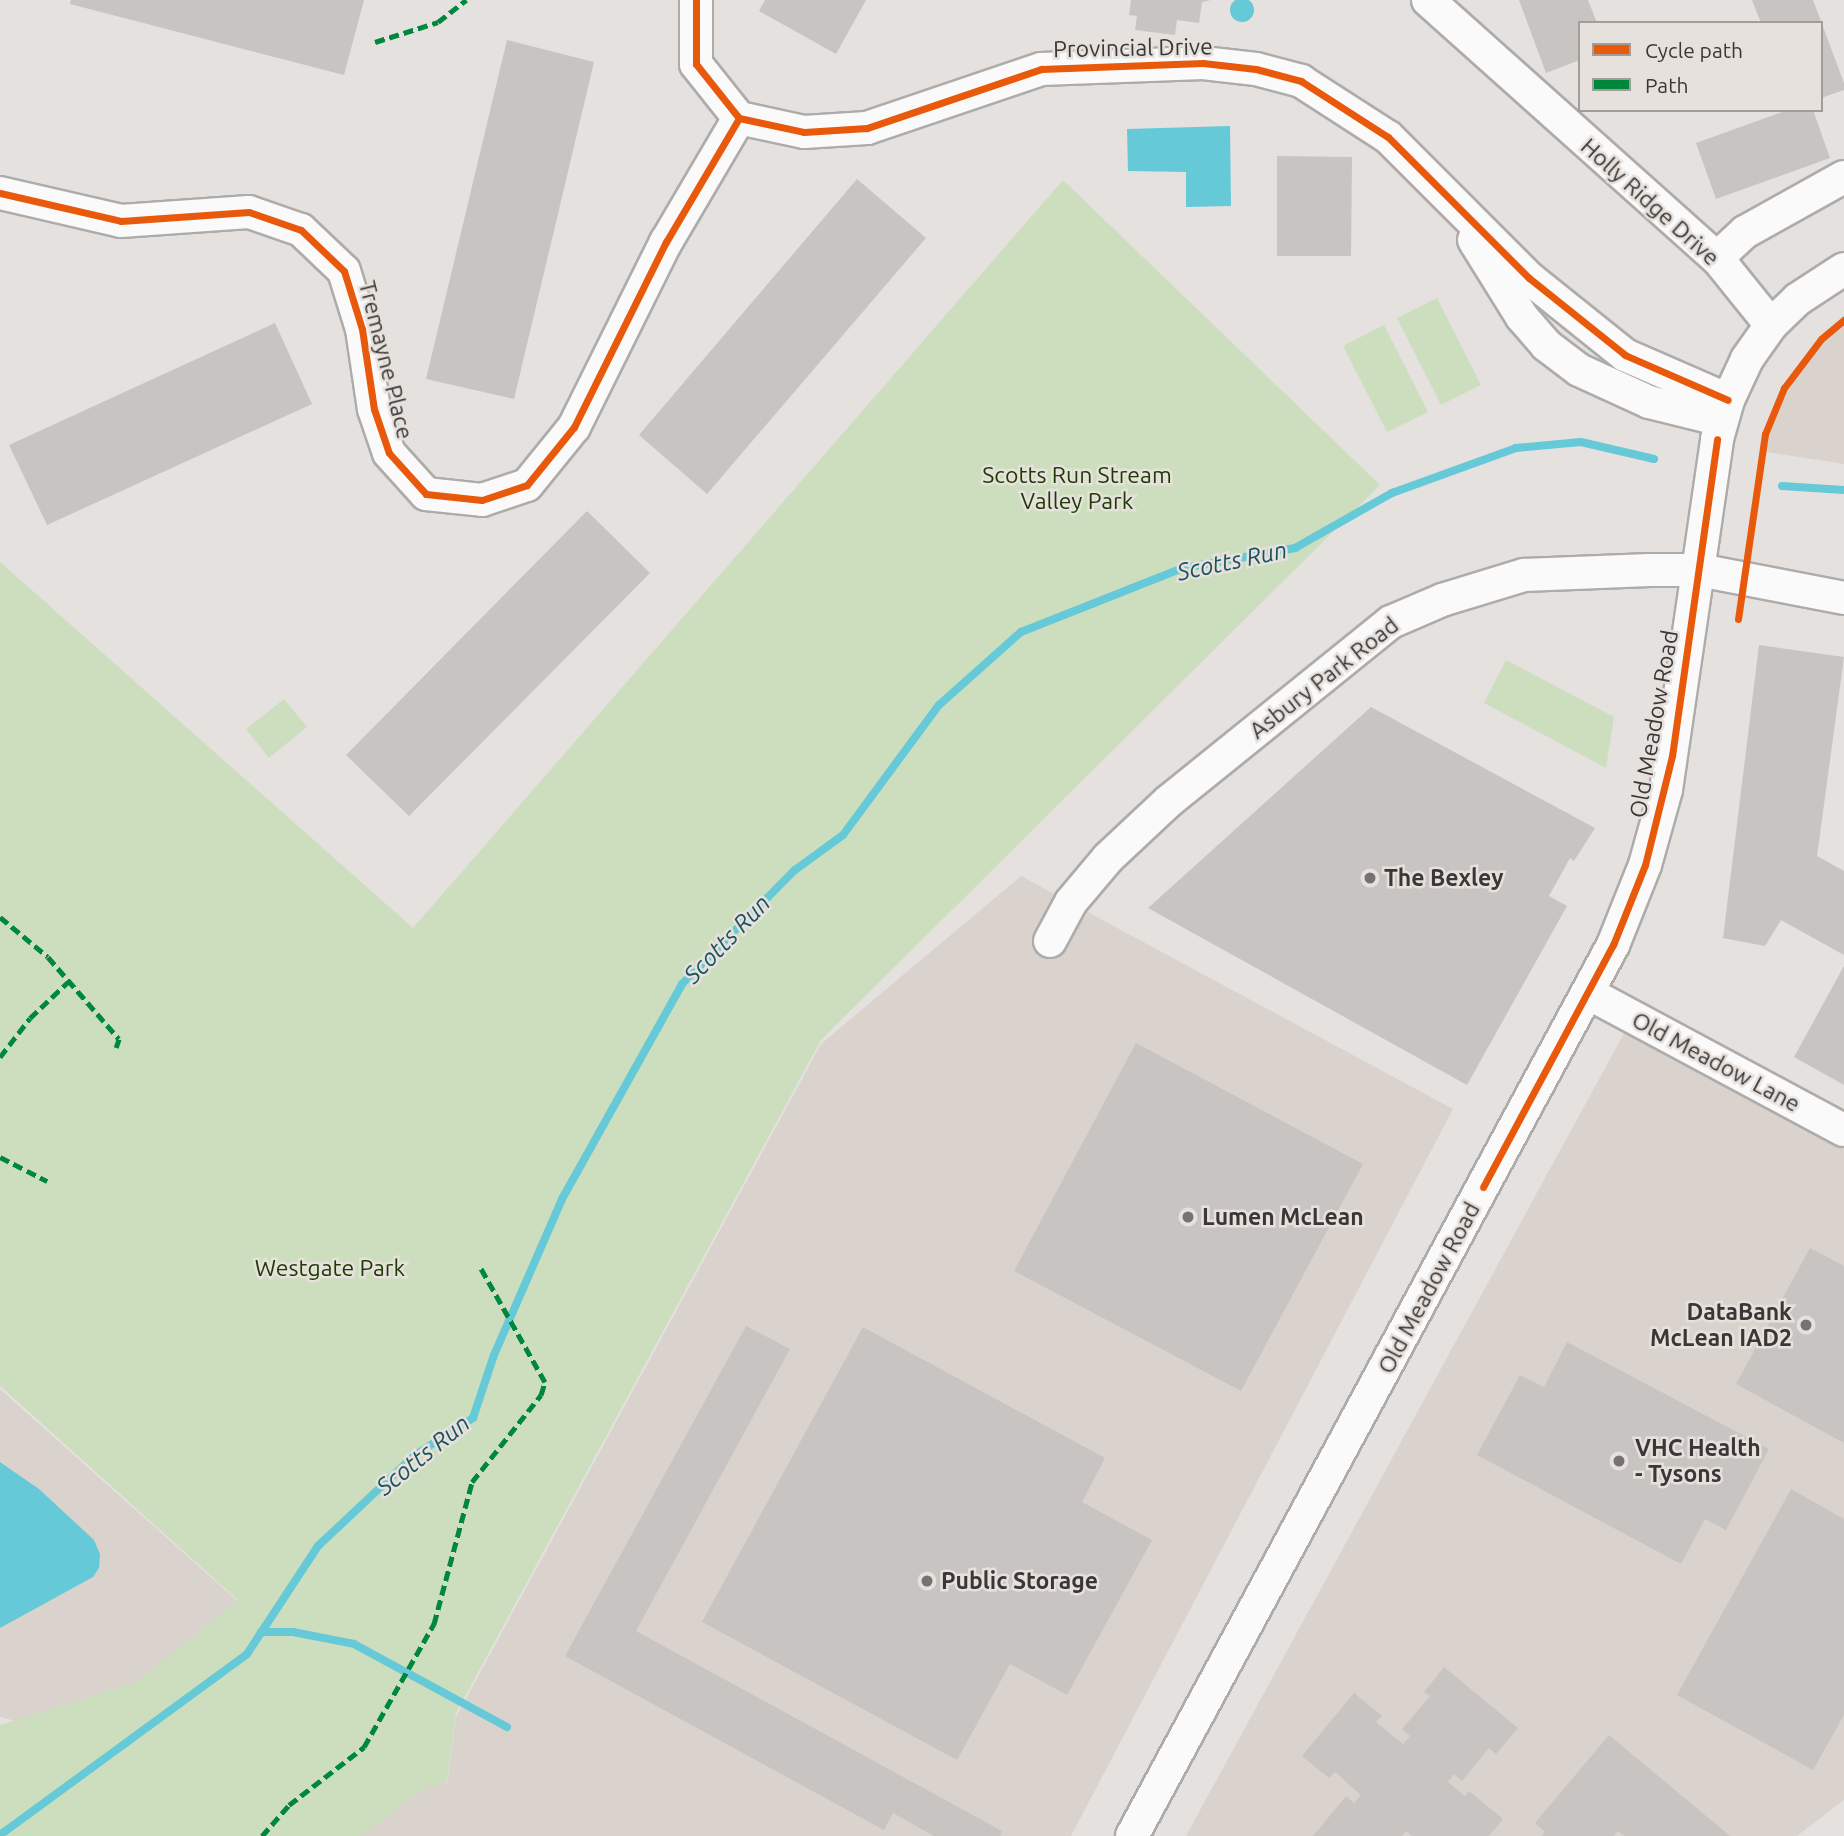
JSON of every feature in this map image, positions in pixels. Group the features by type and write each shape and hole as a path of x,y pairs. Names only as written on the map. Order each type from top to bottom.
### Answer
{"street":[{"path":"696,0 695,64 738,118"},
{"name":"Holly Ridge Drive","path":"1428,0 1717,258 1771,325"},
{"name":"Provincial Drive","path":"738,118 804,132 867,128 1041,69 1203,64 1256,69 1301,81 1336,99 1388,137 1460,214 1529,278 1625,355 1725,410"},
{"name":"Tremayne Place","path":"0,193 121,221 249,212 301,230 344,271 362,329 374,409 389,453 426,494 482,500 527,485 574,427 666,242 738,118"},
{"path":"1717,258 1745,232 1844,177"},
{"name":"Old Meadow Road","path":"1132,1836 1588,993 1622,925 1657,826 1672,756 1725,410 1747,359 1771,325 1798,299 1844,270"},
{"name":"Asbury Park Road","path":"1050,941 1071,902 1108,858 1169,801 1391,622 1450,596 1524,575 1699,570 1844,598"},
{"name":"Old Meadow Lane","path":"1588,993 1844,1130"}],"shaded area":[{"path":"1844,319 1844,464 1766,452 1771,424 1810,349"},
{"path":"1021,876 1453,1109 1071,1836 297,1836 391,1734 447,1784 456,1717 821,1044"},
{"path":"1634,1015 1844,1128 1844,1800 1797,1836 1186,1836"},
{"path":"0,1389 242,1605 142,1686 61,1732 0,1717"}],"green space":[{"path":"1063,180 1380,485 821,1040 456,1713 447,1781 418,1793 362,1836 0,1836 0,1725 136,1682 238,1600 0,1386 0,562 413,928"},
{"path":"1437,298 1481,385 1441,405 1397,318"},
{"path":"1384,325 1428,412 1387,432 1343,346"},
{"path":"1506,660 1614,717 1606,768 1484,703"},
{"path":"284,699 307,727 269,758 246,729"}],"water":[{"path":"1238,-1 1246,-1 1253,6 1253,14 1246,21 1238,21 1231,14 1231,6"},
{"path":"1230,126 1231,206 1186,207 1186,172 1128,171 1127,129"},
{"path":"0,1462 39,1489 94,1540 100,1554 99,1568 93,1577 0,1628"}],"building":[{"path":"71,0 364,0 344,75 70,4"},
{"path":"765,0 866,0 836,54 759,11"},
{"path":"1131,0 1211,0 1202,2 1199,23 1177,20 1175,35 1135,30 1137,16 1129,15"},
{"path":"1519,0 1588,0 1596,21 1578,21 1578,61 1546,73"},
{"path":"1752,0 1813,0 1821,21 1760,21"},
{"path":"1823,27 1844,83 1844,90 1823,97"},
{"path":"507,40 594,62 514,399 426,379"},
{"path":"1782,112 1814,112 1830,158 1716,199 1696,143"},
{"path":"1277,156 1352,157 1351,256 1277,256"},
{"path":"857,179 926,238 707,494 639,435"},
{"path":"275,323 312,404 47,525 9,445"},
{"path":"587,511 650,573 409,816 346,755"},
{"path":"1759,645 1844,657 1817,856 1844,871 1844,955 1781,920 1765,946 1723,938"},
{"name":"The Bexley","path":"1371,707 1595,828 1574,861 1570,858 1549,896 1567,906 1467,1085 1148,908"},
{"path":"1844,966 1844,1085 1794,1057"},
{"name":"Lumen McLean","path":"1136,1043 1363,1164 1241,1391 1014,1271"},
{"name":"DataBank McLean IAD2","path":"1810,1248 1844,1266 1844,1443 1736,1384"},
{"path":"746,1326 790,1349 636,1631 1002,1831 1000,1836 934,1836 893,1813 884,1830 565,1656"},
{"name":"Public Storage","path":"863,1327 1105,1458 1082,1502 1152,1540 1067,1695 1010,1664 957,1760 702,1622"},
{"path":"1567,1342 1769,1449 1726,1530 1705,1519 1681,1564 1477,1455 1520,1375 1544,1387"},
{"path":"1791,1489 1844,1519 1844,1715 1813,1770 1677,1695"},
{"path":"1444,1667 1518,1728 1496,1754 1489,1748 1462,1781 1454,1774 1448,1782 1465,1796 1469,1791 1503,1819 1489,1836 1412,1836 1406,1831 1402,1836 1313,1836 1346,1796 1354,1803 1361,1795 1335,1772 1329,1778 1302,1756 1354,1693 1382,1716 1376,1722 1403,1744 1410,1736 1402,1729 1430,1696 1424,1692"},
{"path":"1609,1735 1730,1836 1624,1836 1618,1831 1614,1836 1542,1836 1545,1832 1535,1823"}],"waterway":[{"name":"Scotts Run","path":"0,1835 247,1654 318,1546 415,1455 473,1418 494,1355 562,1199 682,984 795,870 843,835 939,705 1021,632 1183,568 1295,548 1392,493 1516,448 1581,442 1654,459"},
{"name":"Scotts Run","path":"1782,486 1844,490"},
{"path":"261,1632 293,1632 354,1644 507,1727"}],"marked path":[{"path":"375,42 438,22 466,0"},
{"path":"0,917 48,957 119,1039 116,1048"},
{"path":"0,1057 30,1018 68,982"},
{"path":"0,1157 47,1181"},
{"path":"262,1836 289,1805 364,1747 434,1624 472,1482 541,1395 545,1382 479,1265"}],"cycle path":[{"path":"696,0 696,64 739,118 804,132 867,128 1041,69 1203,63 1256,69 1301,81 1388,137 1529,278 1625,355 1728,400"},
{"path":"0,193 121,221 249,212 301,230 344,271 362,329 374,409 389,453 426,494 482,500 527,485 574,427 666,242 739,118"},
{"path":"1738,619 1765,434 1784,388 1821,339 1844,320"},
{"path":"1483,1187 1613,945 1645,865 1672,756 1717,439"}],"place":[{"name":"The Bexley","path":"1370,878"},
{"name":"Lumen McLean","path":"1188,1217"},
{"name":"DataBank McLean IAD2","path":"1806,1325"},
{"name":"VHC Health - Tysons","path":"1619,1461"},
{"name":"Public Storage","path":"927,1581"}],"park label":[{"name":"Scotts Run Stream Valley Park","path":"1077,488"},
{"name":"Westgate Park","path":"330,1268"}]}
